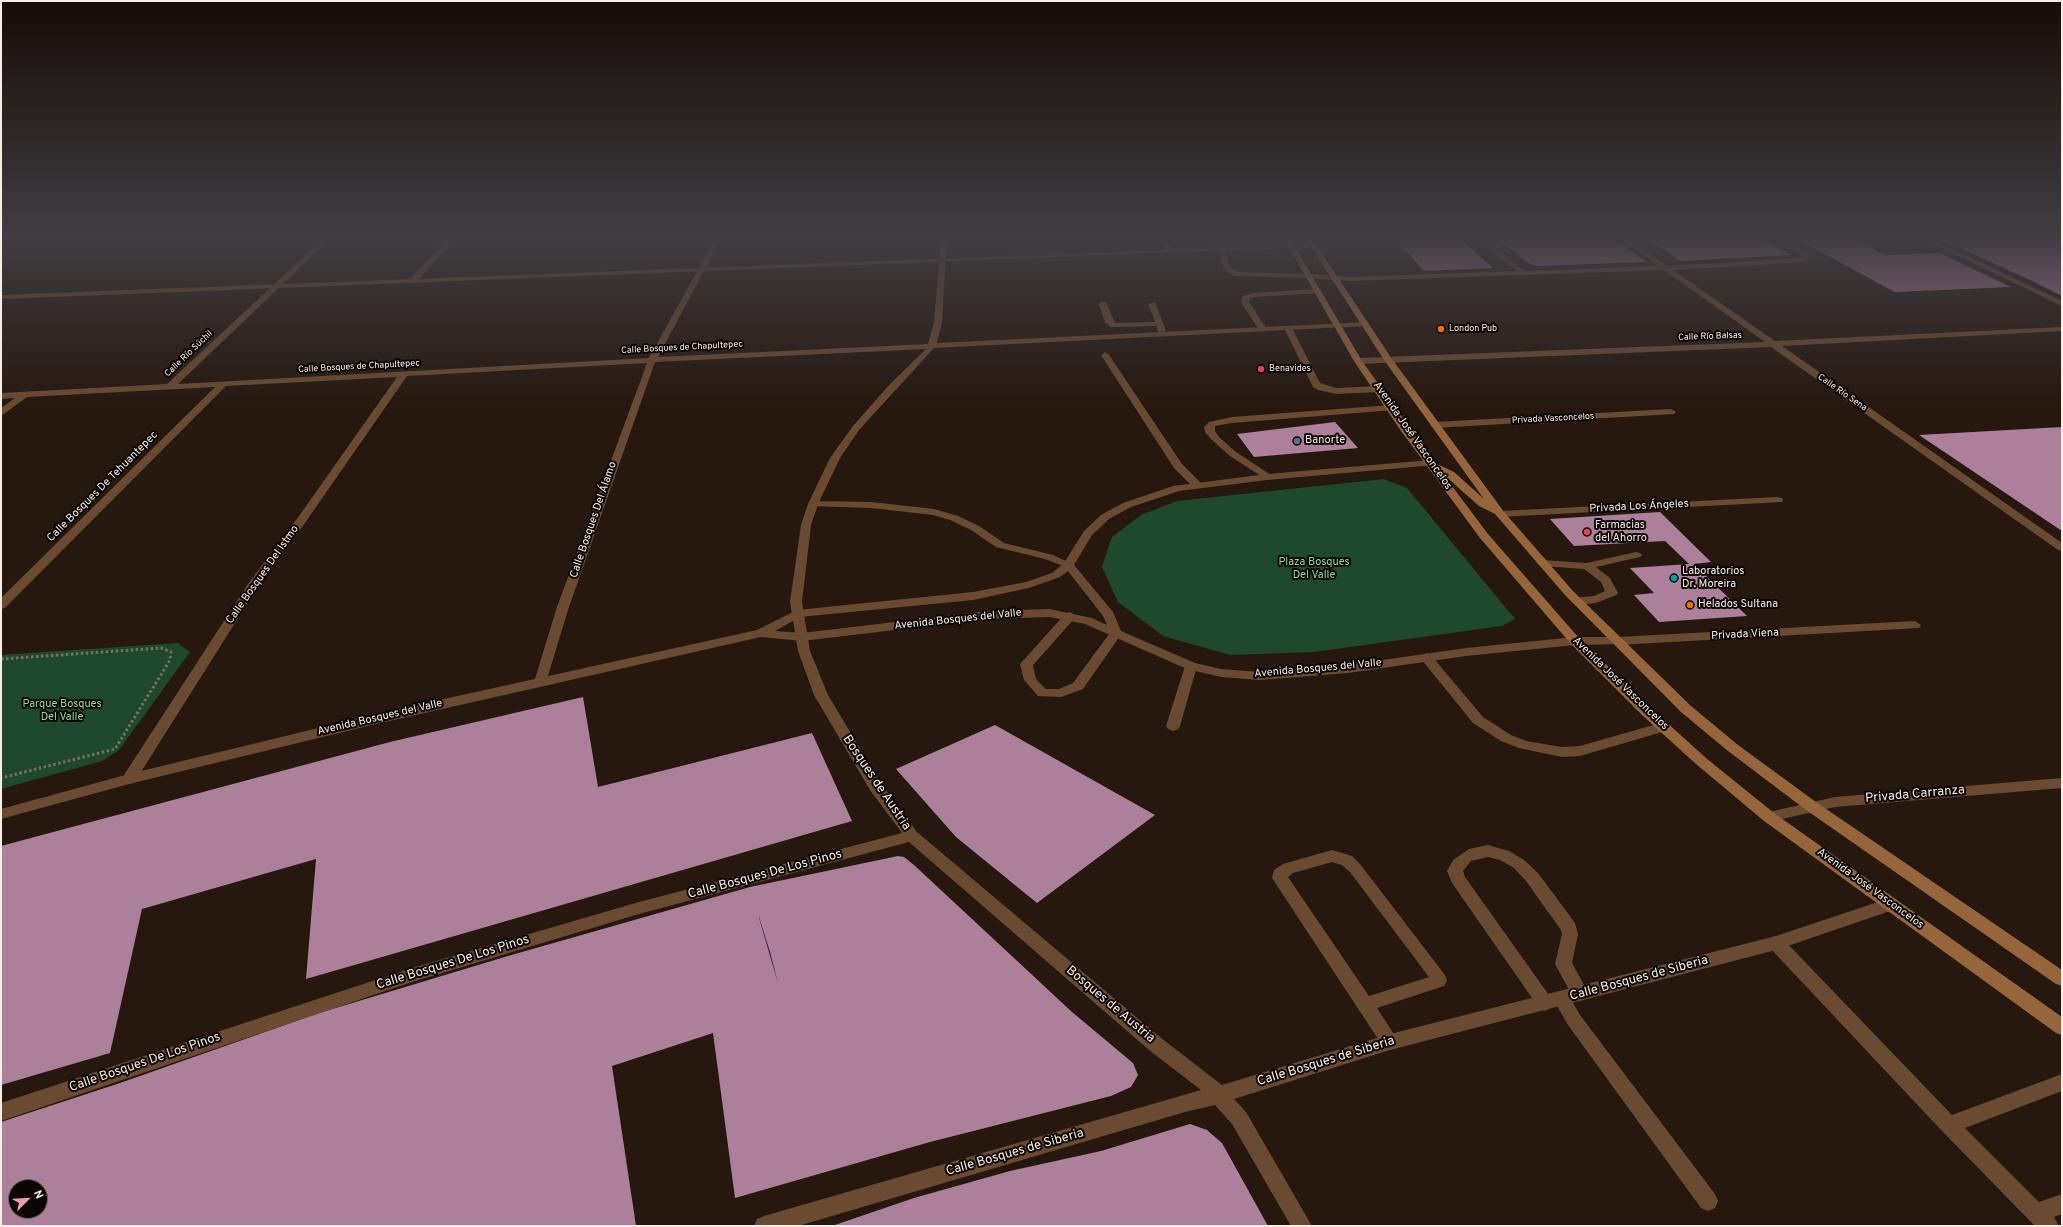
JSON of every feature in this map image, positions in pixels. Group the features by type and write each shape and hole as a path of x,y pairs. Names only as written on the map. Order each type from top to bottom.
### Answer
{"main road":[{"name":"Avenida José Vasconcelos","path":"1320,294 1358,361 1379,389 1402,426 1484,536 1575,641 1701,761 1770,817 2062,1027"},
{"path":"1345,294 1388,360 1500,514 1577,601 1686,709 1733,748 1811,806 2062,979"},
{"path":"1431,463 1450,474 1483,504 1500,514"}],"street":[{"path":"1,297 69,294"},
{"name":"Calle Río Súchil","path":"168,388 266,294"},
{"name":"Calle Bosques Del Álamo","path":"540,682 579,563 625,431 652,360 687,294"},
{"path":"932,345 938,322 940,294"},
{"path":"1262,329 1245,302 1246,298 1252,295 1264,294"},
{"name":"Calle Río Sena","path":"1703,294 2062,548"},
{"path":"2042,294 2062,304"},
{"path":"1103,304 1109,322 1113,326 1160,324"},
{"path":"1152,304 1163,334"},
{"name":"Calle Bosques de Chapultepec","path":"1,396 932,345 1365,324"},
{"path":"1288,328 1316,385 1321,388 1336,391 1379,389"},
{"name":"Calle Río Balsas","path":"1358,361 1772,344 2062,329"},
{"name":"Bosques de Austria","path":"932,345 928,352 893,386 856,428 835,458 813,504 806,525 800,560 796,602 797,614 804,651 821,695 875,786 912,836 1155,1044 1204,1081 1219,1095 1239,1118 1302,1226"},
{"path":"1105,356 1178,466 1196,484"},
{"name":"Calle Bosques Del Istmo","path":"129,779 254,584 303,518 403,375"},
{"name":"Calle Bosques De Tehuantepec","path":"1,605 222,385"},
{"path":"1,413 24,395"},
{"path":"1267,477 1232,454 1216,439 1210,432 1209,428 1212,424 1232,420 1391,408"},
{"name":"Privada Vasconcelos","path":"1435,425 1671,412"},
{"name":"Avenida Bosques del Valle","path":"1,814 129,779 376,719 761,633 797,614 1000,592 1044,580 1056,575 1068,565 1088,533 1105,517 1127,505 1158,493 1196,484 1431,463"},
{"name":"Privada Los Ángeles","path":"1500,514 1778,500"},
{"path":"813,504 885,506 934,512 961,521 1000,545 1049,557 1068,565 1079,576 1109,615 1116,633 1078,686 1061,693 1043,693 1030,680 1026,664 1070,616"},
{"path":"1542,562 1587,566 1636,555"},
{"path":"1577,601 1596,599 1612,593 1606,580 1587,566"},
{"name":"Avenida Bosques del Valle","path":"761,633 802,637 1023,612 1070,616 1088,621 1191,666 1222,673 1260,676 1348,669 1426,657 1575,641"},
{"name":"Privada Viena","path":"1575,641 1618,641 1916,625"},
{"path":"1426,657 1478,720 1506,738 1524,744 1562,752 1580,751 1664,727"},
{"path":"1173,726 1191,666"},
{"name":"Privada Carranza","path":"1770,817 1811,806 1835,802 2062,783"},
{"name":"Calle Bosques De Los Pinos","path":"1,1112 409,976 639,908 912,836"},
{"path":"1580,994 1563,964 1570,934 1569,928 1532,877 1519,864 1504,855 1488,851 1474,853 1466,857 1458,864 1455,871 1458,879 1553,1001 1574,1020 1708,1201"},
{"path":"1365,1005 1436,983 1438,978 1347,860 1340,857 1324,857 1288,868 1280,874 1281,882 1390,1042"},
{"name":"Calle Bosques de Siberia","path":"764,1226 1185,1103 1219,1095 1390,1042 1776,943 1890,904"},
{"path":"1776,943 2042,1219 2062,1204"},
{"path":"1950,1125 2062,1082"}],"path":[{"path":"1,659 161,648 171,652 170,660 115,748 1,778"}],"green space":[{"name":"Plaza Bosques Del Valle","path":"1384,479 1407,488 1515,619 1502,626 1314,652 1230,655 1163,636 1118,602 1102,567 1112,537 1141,515 1177,501"},
{"name":"Parque Bosques Del Valle","path":"178,643 190,652 119,750 102,761 1,789 1,655"}],"building":[{"name":"Banorte","path":"1335,422 1358,448 1254,457 1237,434"},
{"path":"2062,427 2062,531 1919,435"},
{"path":"1660,512 1711,562 1694,564 1747,616 1659,622 1634,595 1654,593 1630,568 1689,564 1665,541 1574,546 1550,519"},
{"path":"583,697 598,787 812,733 852,821 306,979 316,859 142,909 110,1053 1,1085 1,846 390,742"},
{"path":"995,725 1155,815 1037,903 956,837 896,769"},
{"path":"898,856 904,857 1072,1012 1133,1063 1138,1075 1131,1087 1111,1096 930,1142 735,1198 713,1033 612,1066 636,1226 1,1226 1,1122 120,1083 319,1013 508,956 750,887","holes":["759,917 770,952 778,983"]},
{"path":"1190,1124 1207,1130 1222,1143 1268,1226 832,1226 914,1198 1010,1171 1101,1151"}],"place":[{"name":"London Pub","path":"1441,329"},
{"name":"Benavides","path":"1261,369"},
{"name":"Banorte","path":"1297,441"},
{"name":"Farmacias del Ahorro","path":"1587,532"},
{"name":"Laboratorios Dr. Moreira","path":"1674,578"},
{"name":"Helados Sultana","path":"1690,605"}]}
